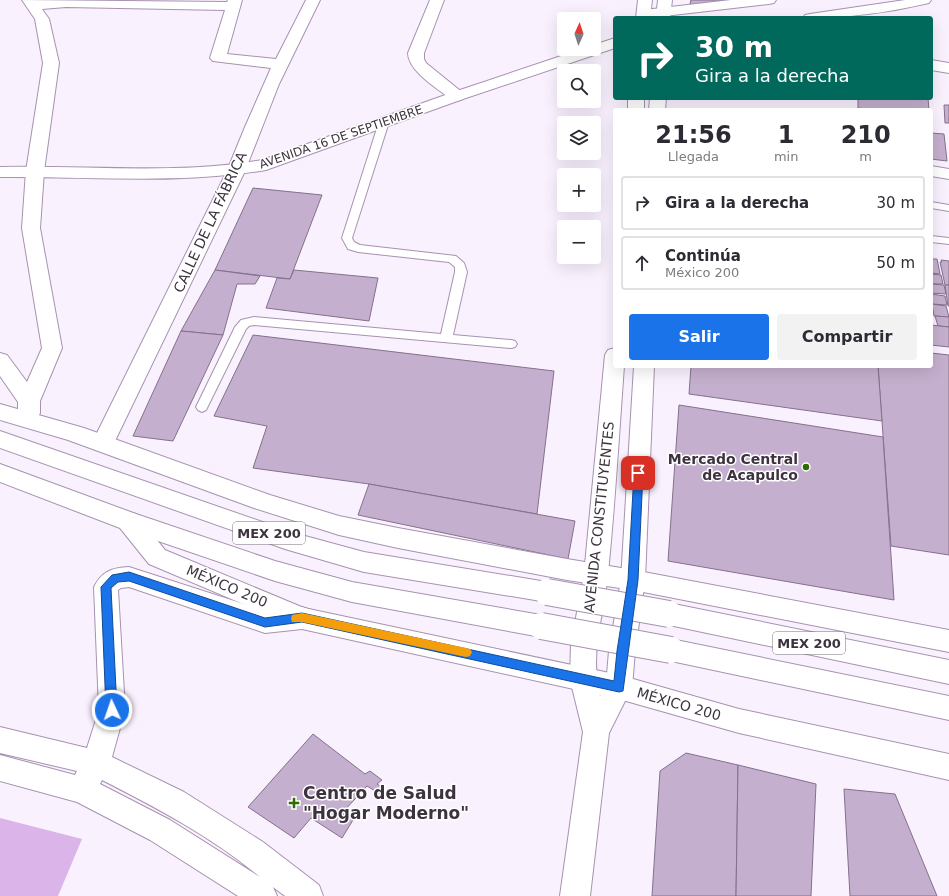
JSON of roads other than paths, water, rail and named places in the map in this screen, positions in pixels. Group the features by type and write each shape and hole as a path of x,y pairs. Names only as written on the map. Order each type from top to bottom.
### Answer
{"street":[{"name":"CALLE DE LA FÁBRICA","path":"103,443 236,171 251,129 279,64 313,0"},
{"path":"437,0 416,53 416,59 420,66 457,96"},
{"path":"644,11 755,8 769,0"},
{"path":"824,16 902,5 924,0"},
{"path":"30,2 233,3 218,58 279,64"},
{"path":"29,410 52,348 31,228 35,171 51,63 42,19 30,2"},
{"name":"AVENIDA 16 DE SEPTIEMBRE","path":"0,172 183,173 236,171 266,165 457,96 610,46"},
{"path":"933,66 949,68"},
{"path":"933,77 949,79"},
{"path":"933,171 949,174"},
{"path":"0,360 29,410"},
{"name":"AVENIDA CONSTITUYENTES","path":"596,732 583,679 584,644 596,575 614,368"},
{"path":"575,896 596,732 619,687 622,651 633,580 644,368"},
{"path":"0,412 29,410 103,443 301,515 382,535 596,575 633,580 949,641"},
{"name":"MEX 200","path":"0,439 293,542 364,562 669,614 949,672"},
{"name":"MEX 200","path":"0,473 128,521 275,570 352,592 671,650 949,708"},
{"name":"MÉXICO 200","path":"128,521 157,557 302,618 619,687 739,721 949,767"},
{"path":"82,790 96,762 112,710 106,587 115,578 129,577 265,622 302,618"},
{"path":"0,740 96,762 174,802 253,852 308,896"},
{"path":"0,768 82,790 160,830 238,878 262,896"}],"lane":[{"path":"384,122 347,238 348,243 353,248 452,259 456,261 460,266 460,272 446,338"},
{"path":"933,206 949,208"},
{"path":"933,239 949,241"},
{"path":"202,407 241,327 248,322 254,321 511,344"}],"place":[{"name":"Mercado Central de Acapulco","path":"806,467"},
{"name":"Centro de Salud \"Hogar Moderno\"","path":"294,803"}]}
